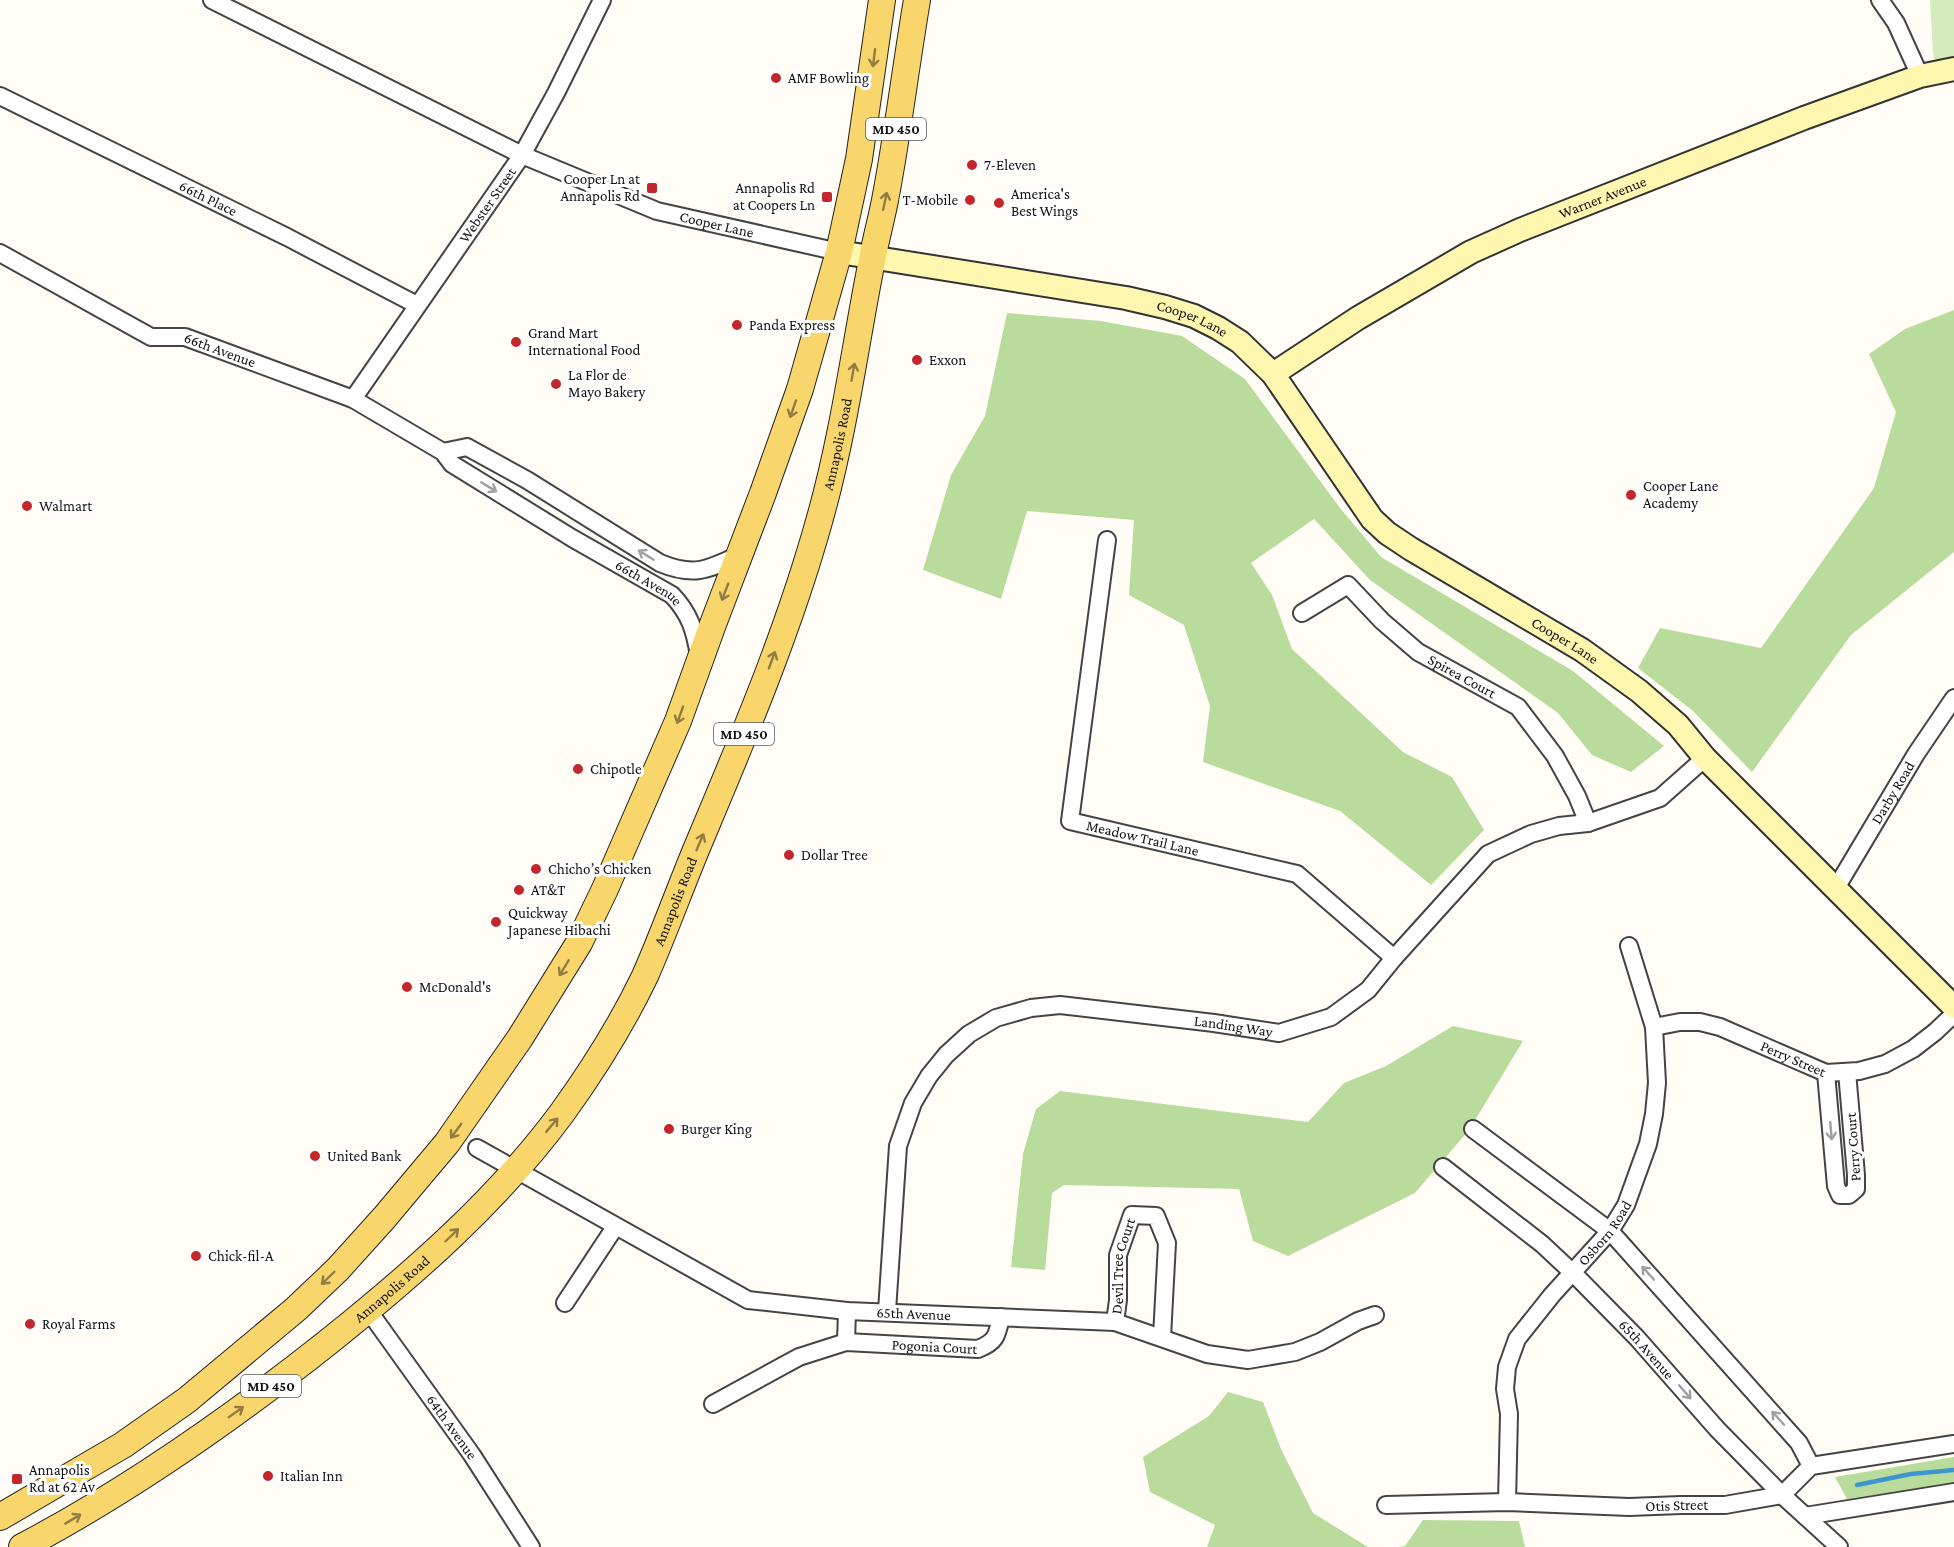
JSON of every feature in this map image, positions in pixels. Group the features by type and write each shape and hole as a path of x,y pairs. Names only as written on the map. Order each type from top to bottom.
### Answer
{"main road":[{"name":"MD 450","path":"0,1517 123,1445 187,1400 247,1352 338,1269 437,1156 485,1090 579,943 678,721 800,389 839,252 859,159 882,0"},
{"name":"Annapolis Road","path":"22,1547 110,1497 184,1448 297,1367 368,1310 434,1252 480,1207 559,1116 590,1072 633,998 738,750 792,605 819,521 846,406 872,258 886,197 917,0"}],"street":[{"name":"Cooper Lane","path":"212,0 522,155 657,211 839,252 1126,298 1165,307 1218,328 1240,342 1273,374 1355,496 1372,519 1387,533 1462,581 1582,650 1640,691 1678,725 1705,758 1954,1007"},
{"name":"Webster Street","path":"353,399 522,155 602,0"},
{"path":"1880,0 1896,23 1920,76"},
{"name":"Warner Avenue","path":"1273,374 1358,318 1471,252 1753,137 1920,76 1954,69"},
{"name":"66th Place","path":"0,96 287,237 417,305"},
{"name":"66th Avenue","path":"0,253 151,337 185,337 353,399 443,452 452,464 572,538 672,595 691,619 700,660"},
{"name":"66th Avenue","path":"443,452 467,447 527,480 660,563 677,570 698,571 740,555"},
{"name":"Meadow Trail Lane","path":"1107,540 1070,821 1297,874 1394,958"},
{"name":"Spirea Court","path":"1302,613 1347,585 1382,621 1418,652 1518,707 1555,756 1577,796 1588,823"},
{"name":"Darby Road","path":"1836,888 1916,754 1954,699"},
{"name":"Landing Way","path":"887,1311 898,1146 913,1103 928,1076 969,1034 996,1018 1031,1008 1060,1005 1279,1033 1331,1017 1368,990 1488,854 1531,834 1559,826 1588,823 1660,798 1705,758"},
{"name":"Osborn Road","path":"1507,1502 1509,1414 1505,1389 1507,1367 1517,1339 1552,1294 1610,1231 1626,1205 1648,1144 1657,1083 1654,1027 1629,946"},
{"name":"Perry Street","path":"1654,1027 1680,1022 1700,1022 1720,1027 1826,1073 1859,1071 1886,1064 1913,1049 1954,1014"},
{"name":"Perry Court","path":"1826,1073 1836,1186 1840,1195 1849,1195 1856,1189 1856,1175 1847,1072"},
{"path":"1473,1129 1610,1231 1800,1443 1811,1466"},
{"name":"65th Avenue","path":"477,1148 748,1300 847,1311 1115,1322 1207,1354 1248,1360 1295,1352 1375,1315"},
{"name":"65th Avenue","path":"1443,1167 1542,1244 1573,1273 1638,1338 1717,1429 1782,1495 1839,1547"},
{"name":"Devil Tree Court","path":"1115,1322 1118,1300 1118,1255 1132,1215 1156,1216 1167,1243 1162,1337"},
{"path":"565,1303 615,1227"},
{"name":"64th Avenue","path":"368,1310 462,1441 531,1547"},
{"path":"846,1342 847,1311"},
{"name":"Pogonia Court","path":"712,1404 799,1357 846,1342 978,1349 991,1344 998,1333 1001,1317"},
{"path":"1782,1495 1811,1466 1954,1444"},
{"path":"1805,1516 1954,1492"},
{"name":"Otis Street","path":"1386,1505 1507,1502 1629,1507 1682,1504 1725,1505 1782,1495"}],"green space":[{"path":"1930,0 1954,0 1954,70 1937,72 1933,53"},
{"path":"1954,310 1954,552 1851,635 1752,772 1693,711 1638,668 1660,628 1761,648 1874,488 1896,412 1869,354 1905,329"},
{"path":"1007,313 1101,321 1182,336 1245,379 1340,508 1381,557 1573,671 1664,746 1631,772 1592,755 1558,713 1370,580 1314,519 1251,563 1272,595 1292,649 1403,752 1452,777 1484,830 1431,885 1340,811 1203,762 1210,706 1184,625 1129,595 1134,520 1027,511 1001,599 923,570 951,475 985,416"},
{"path":"1453,1026 1523,1041 1469,1130 1415,1193 1288,1256 1253,1241 1239,1189 1064,1185 1052,1193 1045,1270 1011,1267 1023,1154 1036,1109 1060,1091 1308,1122 1344,1083 1386,1066"},
{"path":"1228,1392 1263,1402 1281,1449 1313,1513 1368,1547 1207,1547 1215,1525 1150,1492 1143,1457 1209,1416"},
{"path":"1954,1457 1954,1483 1847,1499 1835,1477"},
{"path":"1423,1520 1519,1521 1525,1547 1398,1547 1405,1546"}],"waterway":[{"path":"1857,1485 1911,1474 1954,1470"}],"place":[{"name":"AMF Bowling","path":"776,78"},
{"name":"7-Eleven","path":"972,165"},
{"name":"Cooper Ln at Annapolis Rd","path":"652,188"},
{"name":"Annapolis Rd at Coopers Ln","path":"827,197"},
{"name":"T-Mobile","path":"970,200"},
{"name":"America's Best Wings","path":"999,203"},
{"name":"Panda Express","path":"737,325"},
{"name":"Grand Mart International Food","path":"516,342"},
{"name":"Exxon","path":"917,360"},
{"name":"La Flor de Mayo Bakery","path":"556,384"},
{"name":"Cooper Lane Academy","path":"1631,495"},
{"name":"Walmart","path":"27,506"},
{"name":"Chipotle","path":"578,769"},
{"name":"Dollar Tree","path":"789,855"},
{"name":"Chicho’s Chicken","path":"536,869"},
{"name":"AT&T","path":"519,890"},
{"name":"Quickway Japanese Hibachi","path":"496,922"},
{"name":"McDonald's","path":"407,987"},
{"name":"Burger King","path":"669,1129"},
{"name":"United Bank","path":"315,1156"},
{"name":"Chick-fil-A","path":"196,1256"},
{"name":"Royal Farms","path":"30,1324"},
{"name":"Italian Inn","path":"268,1476"},
{"name":"Annapolis Rd at 62 Av","path":"17,1479"}]}
